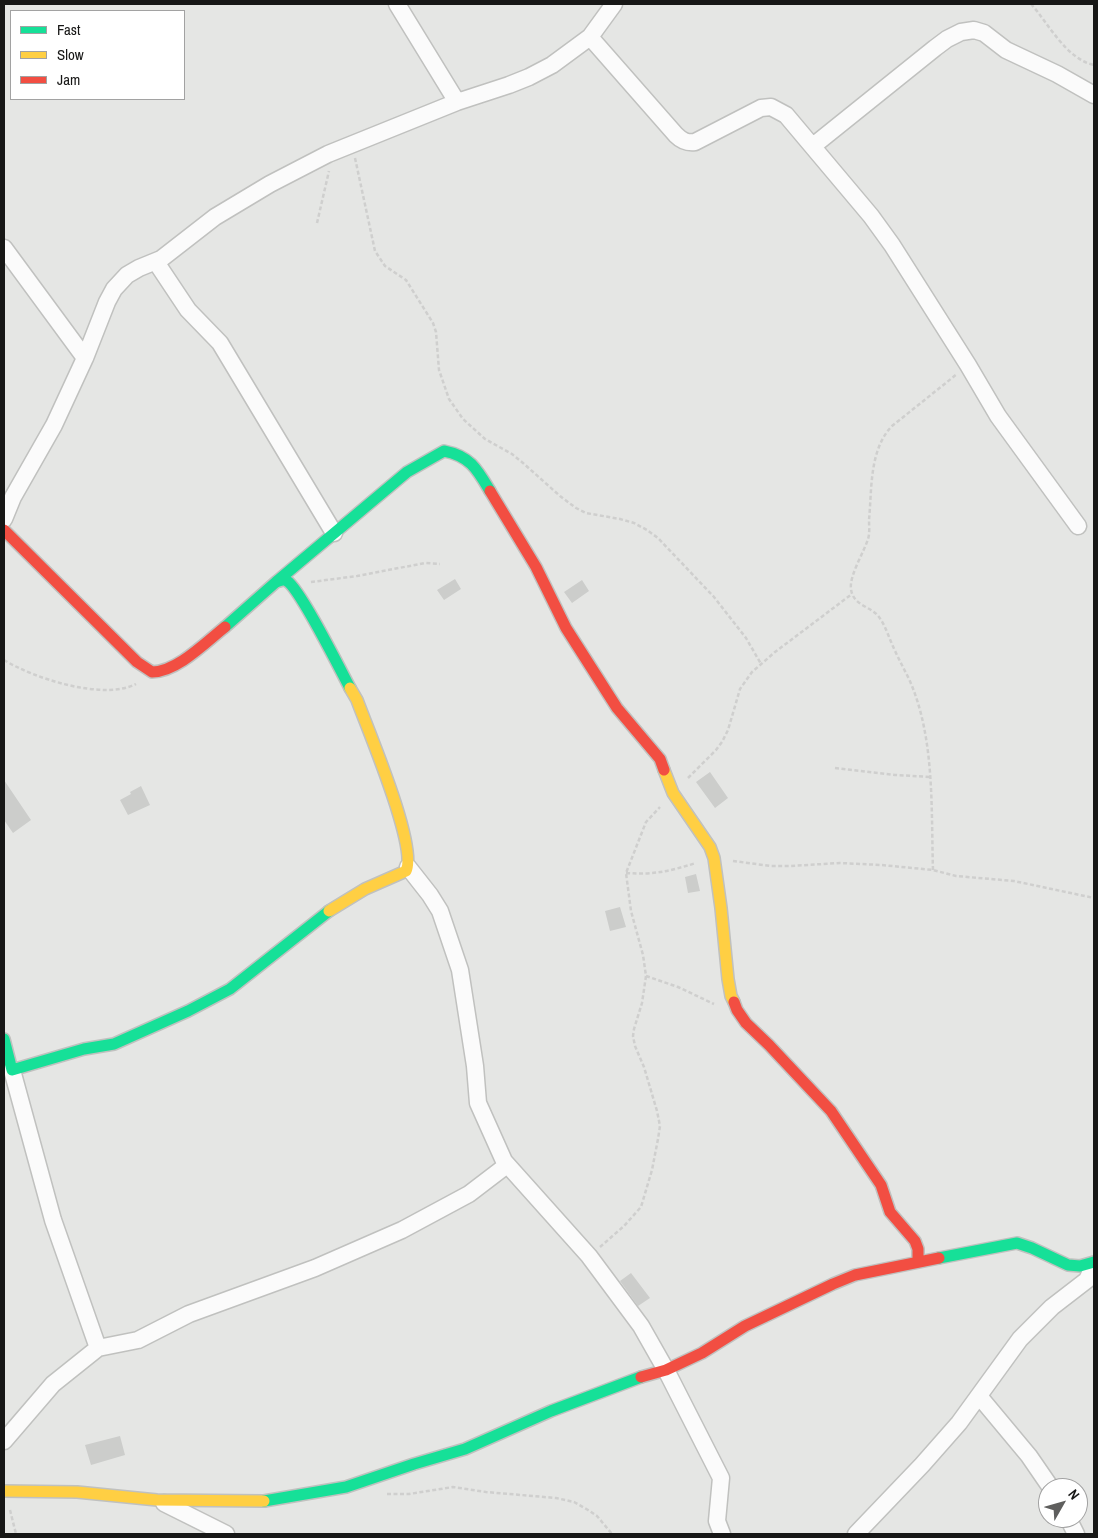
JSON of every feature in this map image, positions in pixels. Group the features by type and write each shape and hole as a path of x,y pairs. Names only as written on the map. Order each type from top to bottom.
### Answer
{"street":[{"path":"397,4 457,102"},
{"path":"4,519 13,497 54,425 85,358 101,314 114,289 127,275 156,262 215,217 270,184 328,154 457,102 509,85 552,65 590,37 614,4"},
{"path":"813,146 934,48 961,32 974,30 984,33 1006,50 1094,94"},
{"path":"590,37 681,140 688,143 695,142 761,108 771,107 786,115 871,216 892,245 998,416 1078,526"},
{"path":"4,248 85,358"},
{"path":"156,262 188,310 220,343 334,533"},
{"path":"4,530 137,662 150,671 157,673 185,659 225,627 407,472 444,450 468,460 479,472 536,568 566,628 617,708 660,760 673,793 704,837 714,858 728,979 731,996 737,1010 746,1023 831,1111 881,1185 890,1212 915,1241 919,1252 918,1262"},
{"path":"12,1070 84,1049 114,1044 202,1004 230,988 330,910 364,889 403,872 408,867 407,848 394,798 357,700 305,605 290,584 284,580 276,582"},
{"path":"408,867 437,906 460,970 475,1066 478,1103 504,1161 589,1256 641,1326 666,1370 721,1478 716,1521 722,1534"},
{"path":"4,1039 53,1220 98,1348"},
{"path":"4,1441 53,1384 98,1348 138,1340 189,1314 314,1268 402,1230 469,1194 507,1165"},
{"path":"4,1491 77,1492 157,1500 265,1501 346,1487 465,1449 551,1411 629,1381 666,1370 702,1353 745,1326 842,1279 1017,1243 1032,1247 1056,1260 1073,1266 1094,1264 1087,1280 1052,1307 1020,1339 959,1423 856,1534"},
{"path":"979,1396 1033,1461 1044,1478"},
{"path":"157,1500 226,1534"}],"path":[{"path":"1031,4 1071,52 1085,63 1094,65"},
{"path":"352,145 375,251 385,266 406,280 433,323 436,332 439,370 450,399 463,418 485,439 512,454 576,508 586,513 634,523 658,538 714,596 746,638 761,664"},
{"path":"317,223 328,175 328,154"},
{"path":"933,870 930,778 924,731 918,704 909,680 879,617 872,610 861,605 852,594 851,585 869,534 872,480 883,437 892,426 968,365"},
{"path":"290,584 357,576 425,563 440,564"},
{"path":"589,1256 624,1226 641,1207 652,1170 660,1126 658,1111 633,1036 642,1003 646,976 643,955 631,911 626,873 646,822 722,742 728,730 740,689 748,676 852,594"},
{"path":"4,660 22,670 80,688 97,690 122,690 157,673"},
{"path":"835,768 930,778"},
{"path":"626,873 660,873 714,858 745,864 771,866 840,863 933,870 956,876 1014,881 1094,898"},
{"path":"646,976 678,987 714,1004"},
{"path":"379,1492 409,1494 454,1487 486,1492 556,1498 574,1502 588,1510 597,1516 612,1534"},
{"path":"9,1508 16,1534"}],"building":[{"path":"455,579 461,589 444,600 437,590"},
{"path":"582,580 589,591 572,603 564,592"},
{"path":"710,772 728,798 715,808 696,782"},
{"path":"4,780 31,820 13,833 4,820"},
{"path":"141,786 150,805 128,815 120,800"},
{"path":"696,874 700,891 688,893 685,877"},
{"path":"620,907 626,927 610,931 605,911"},
{"path":"631,1273 650,1298 638,1306 620,1281"},
{"path":"120,1436 125,1455 91,1465 85,1445"}],"traffic: fast":[{"path":"276,582 407,472 444,451 467,460 481,476 490,491"},
{"path":"225,627 276,582 287,581 310,613 350,688"},
{"path":"4,1039 12,1070 84,1049 114,1044 188,1011 230,989 329,911"},
{"path":"939,1258 1017,1243 1068,1265 1080,1266 1094,1262"},
{"path":"264,1501 346,1487 465,1449 551,1411 641,1377"}],"traffic: slow":[{"path":"329,911 365,889 406,871 408,858 399,814 381,761 357,700 350,688"},
{"path":"664,770 673,793 710,847 714,858 728,979 734,1002"},
{"path":"4,1491 77,1492 157,1500 264,1501"}],"traffic: jam":[{"path":"490,491 536,567 566,628 617,708 660,759 664,770"},
{"path":"4,530 137,662 152,672 162,671 181,662 225,627"},
{"path":"734,1002 746,1023 831,1111 881,1185 890,1212 915,1241 918,1249 918,1262"},
{"path":"641,1377 666,1370 702,1353 745,1326 855,1275 939,1258"}]}
